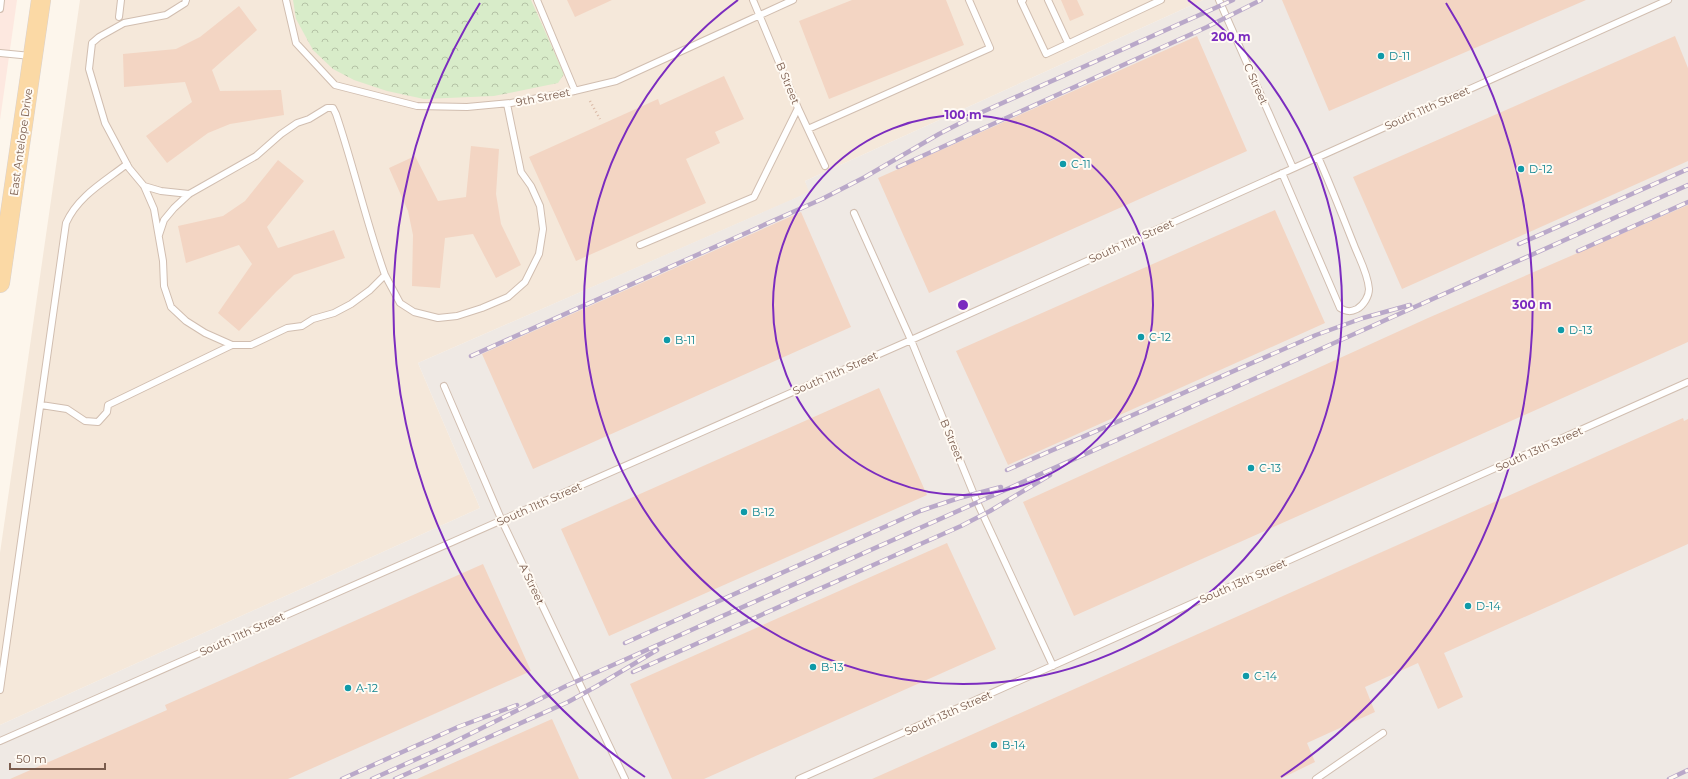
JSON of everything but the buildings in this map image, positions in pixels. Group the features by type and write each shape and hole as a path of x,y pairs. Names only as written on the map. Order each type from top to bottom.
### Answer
{"main road":[{"name":"East Antelope Drive","path":"0,283 41,0"}],"lane":[{"path":"0,9 1,0"},
{"path":"119,17 121,0"},
{"path":"186,0 185,3 166,15 124,23 99,37 92,43 89,69 105,123 126,164 144,186 154,209 163,261 164,286 171,307 186,322 206,333 232,345 251,345 287,328 302,326 313,320 334,313 355,301 385,275"},
{"name":"9th Street","path":"286,0 296,43 335,85 417,106 467,107 507,104 575,91 616,81 793,0"},
{"path":"536,0 575,91"},
{"name":"B Street","path":"753,0 798,108 825,166"},
{"path":"808,129 990,48 969,0"},
{"path":"1023,0 1021,1 1046,54 1161,0"},
{"path":"1048,0 1068,43"},
{"name":"C Street","path":"1219,0 1293,168"},
{"name":"South 11th Street","path":"0,740 502,521 911,340 1668,0"},
{"path":"0,53 33,57"},
{"path":"159,235 164,220 189,194 256,156 281,134 297,123 309,119 327,108 333,108 350,155 370,234 385,275 400,303 414,312 438,318 457,316 482,308 508,297 525,282 539,254 543,229 540,206 531,186 521,172 507,104"},
{"path":"640,245 754,197 798,108"},
{"path":"1282,173 1340,308 1352,312 1364,304 1368,296 1369,288 1363,267 1318,157"},
{"path":"0,690 66,223 72,210 88,193 126,164"},
{"path":"144,186 161,191 189,194"},
{"name":"B Street","path":"854,213 911,340 977,502 1053,666"},
{"path":"41,405 67,409 85,421 98,422 107,412 108,405 232,345"},
{"name":"South 13th Street","path":"799,779 1688,382"},
{"name":"A Street","path":"444,386 502,521 625,779"},
{"path":"1316,779 1383,733"}],"path":[{"path":"590,101 600,119"}],"shaded area":[{"path":"0,0 17,0 0,120"},
{"path":"80,0 1203,0 805,181 810,192 418,363 480,508 0,725 0,553"},
{"path":"1203,0 1688,0 1688,779 0,779 0,725 480,508 418,363 809,192 805,181"}],"green space":[{"path":"293,0 531,0 564,74 558,83 494,96 424,99 387,91 354,80 333,69 313,50 296,19"}],"railway":[{"path":"471,356 822,199 865,177 939,134 980,113 1233,0"},
{"path":"898,167 1207,27 1261,0"},
{"path":"1519,244 1688,169"},
{"path":"372,779 448,745 566,686 1688,185"},
{"path":"1578,251 1688,202"},
{"path":"1007,470 1316,335 1363,318 1410,305"},
{"path":"633,672 961,526 990,511 1050,475"},
{"path":"625,643 920,511 959,498 1001,487"},
{"path":"395,779 568,702 657,650"},
{"path":"342,779 458,727 517,705"},
{"path":"1669,779 1688,770"}],"place":[{"name":"D-11","path":"1381,56"},
{"name":"C-11","path":"1063,164"},
{"name":"D-12","path":"1521,169"},
{"name":"D-13","path":"1561,330"},
{"name":"C-12","path":"1141,337"},
{"name":"B-11","path":"667,340"},
{"name":"C-13","path":"1251,468"},
{"name":"B-12","path":"744,512"},
{"name":"D-14","path":"1468,606"},
{"name":"B-13","path":"813,667"},
{"name":"C-14","path":"1246,676"},
{"name":"A-12","path":"348,688"},
{"name":"B-14","path":"994,745"}]}
